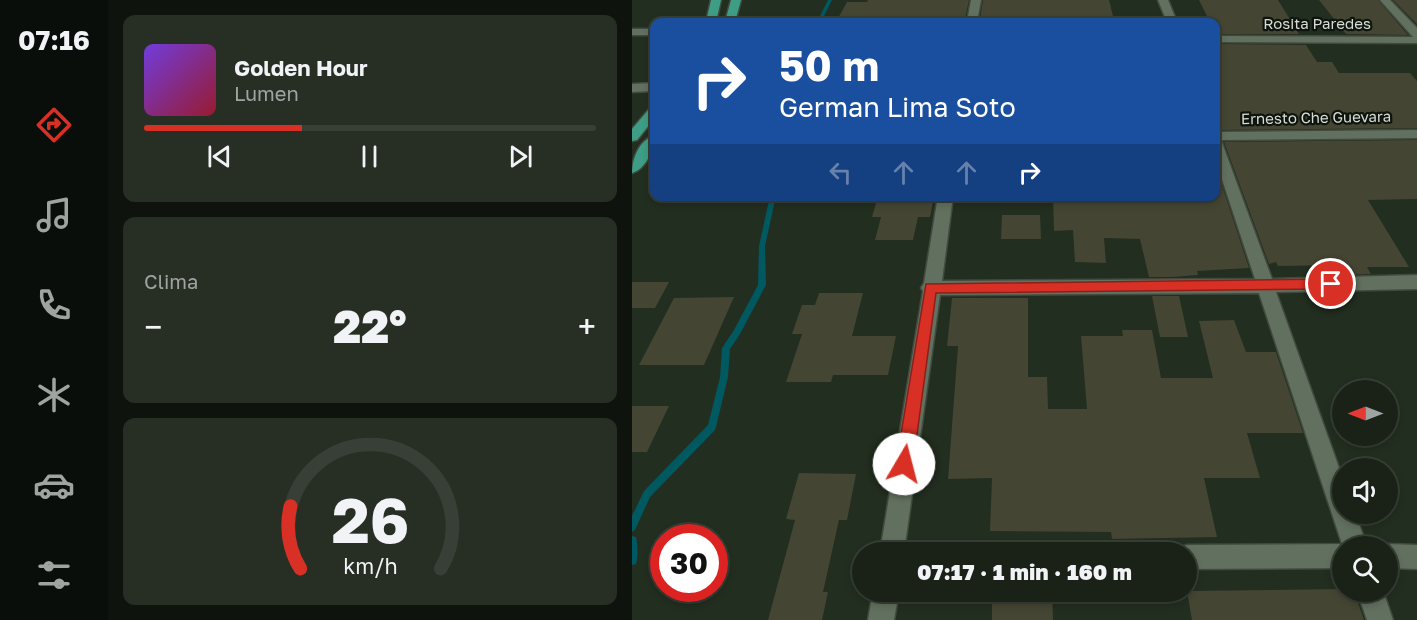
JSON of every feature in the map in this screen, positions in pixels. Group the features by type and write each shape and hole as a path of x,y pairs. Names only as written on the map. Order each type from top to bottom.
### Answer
{"highway":[{"path":"712,18 716,0"},
{"path":"731,18 736,0"},
{"path":"632,137 650,116"},
{"path":"632,168 650,145"}],"street":[{"path":"973,18 976,0"},
{"path":"1163,0 1170,18"},
{"path":"1385,0 1418,38"},
{"path":"632,32 650,32"},
{"name":"Rosita Paredes","path":"1220,39 1418,38"},
{"path":"632,88 650,87"},
{"name":"Ernesto Che Guevara","path":"1220,136 1418,134"},
{"path":"1220,154 1332,480"},
{"path":"893,542 930,288 945,201"},
{"path":"930,288 1266,286 1418,282"},
{"path":"1197,557 1332,556"},
{"path":"1398,556 1418,557"},
{"path":"881,620 884,602"},
{"path":"1374,602 1380,620"}],"building":[{"path":"868,0 969,0 965,18 838,18 847,2 867,2"},
{"path":"983,0 1109,0 1114,18 980,18"},
{"path":"1199,0 1278,0 1299,34 1220,34 1220,18 1208,18"},
{"path":"1319,0 1378,0 1408,35 1346,34"},
{"path":"1393,0 1418,0 1418,25"},
{"path":"1220,44 1306,45 1317,62 1332,62 1339,73 1410,73 1418,82 1418,128 1220,130 1220,108 1222,108 1220,103"},
{"path":"1418,140 1418,199 1368,200 1409,267 1367,267 1371,274 1348,275 1343,265 1278,266 1276,262 1269,264 1224,142"},
{"path":"1220,179 1249,268 1197,271 1198,275 1149,277 1140,239 1104,238 1106,263 1075,262 1073,230 1054,231 1053,201 1220,201"},
{"path":"877,201 933,201 930,217 918,217 913,240 875,240 881,217 872,217"},
{"path":"1002,215 1040,215 1041,239 1001,239"},
{"path":"632,282 669,282 655,308 632,308"},
{"path":"819,293 863,293 852,336 896,336 888,375 833,375 831,382 786,382 802,334 792,334 802,305 815,305"},
{"path":"1152,296 1179,296 1188,337 1160,337"},
{"path":"734,297 704,365 639,365 674,298"},
{"path":"952,298 1028,298 1028,377 1047,377 1048,409 1087,409 1081,336 1123,336 1122,330 1152,330 1161,378 1213,378 1199,321 1234,320 1246,352 1276,352 1303,433 1247,433 1260,478 1204,478 1217,537 1112,539 1111,532 990,531 992,478 948,479 958,346 947,346"},
{"path":"632,406 669,406 647,452 632,452"},
{"path":"799,473 856,474 847,520 839,520 823,592 828,592 822,620 768,620 795,520 786,519"},
{"path":"1332,589 1332,602 1358,602 1364,620 1192,620 1189,602 1197,602 1197,591"},
{"path":"992,602 1052,602 1053,620 992,620"}],"waterway":[{"path":"821,18 830,0"},
{"path":"632,527 647,494 712,427 724,377 726,348 762,285 762,246 772,201"},
{"path":"632,541 632,560"}],"route":[{"path":"904,464 930,288 1331,284"}]}
